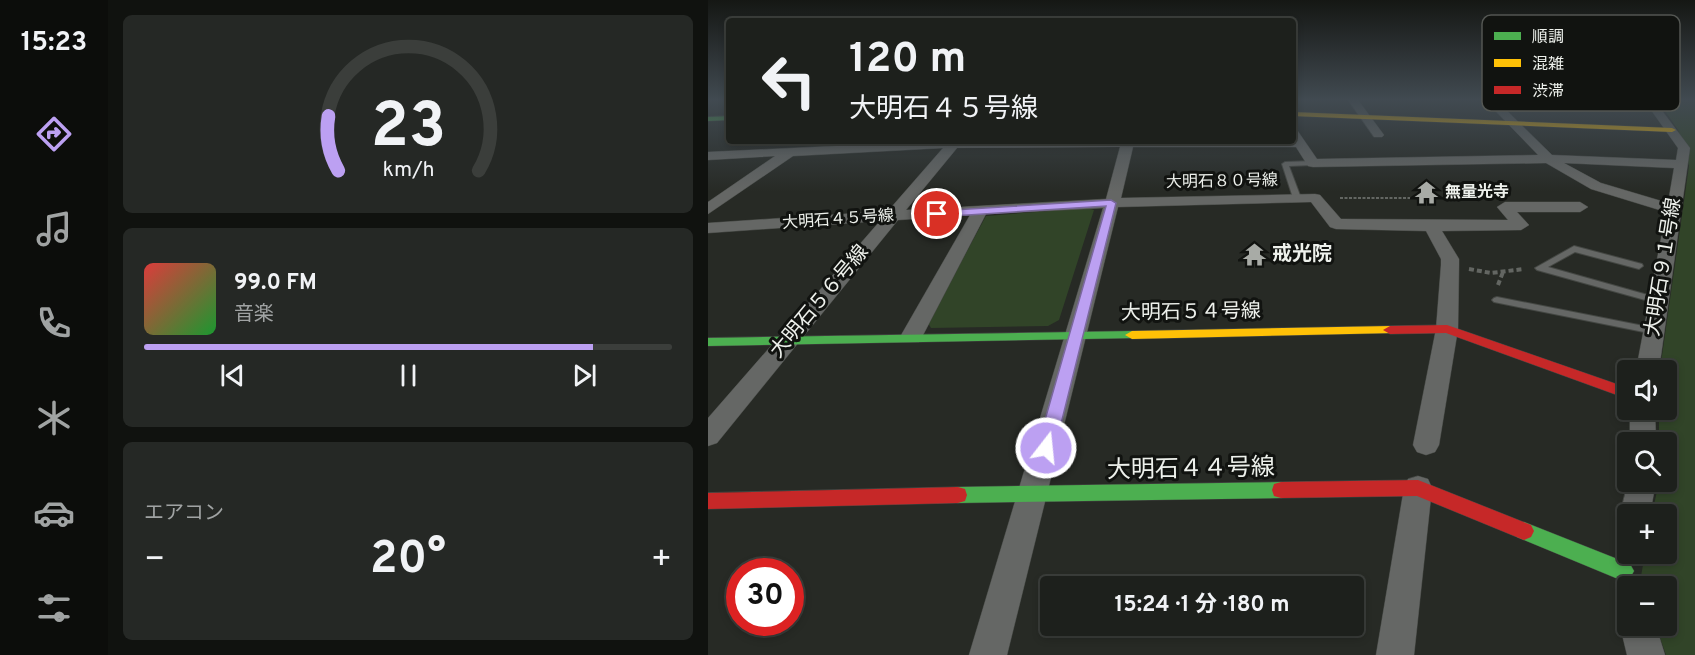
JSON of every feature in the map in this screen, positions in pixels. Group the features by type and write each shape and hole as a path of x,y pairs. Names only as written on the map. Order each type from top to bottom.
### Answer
{"street":[{"path":"1375,131 1378,135"},
{"path":"1522,131 1552,162 1596,186 1673,209"},
{"name":"大明石９１号線","path":"1650,360 1684,148 1672,131"},
{"path":"1296,136 1313,163"},
{"path":"1296,143 1300,143"},
{"path":"708,156 937,144"},
{"name":"大明石５６号線","path":"708,436 954,144"},
{"path":"988,655 1078,334 1127,144"},
{"path":"708,209 790,152"},
{"name":"大明石８０号線","path":"1313,163 1551,159 1680,165"},
{"path":"1297,198 1315,198 1336,224 1521,225 1504,207 1580,207"},
{"name":"大明石８０号線","path":"1111,203 1297,198"},
{"name":"大明石４５号線","path":"708,228 1111,203"},
{"path":"911,337 980,211"},
{"path":"1426,445 1447,329 1450,265 1450,259 1431,226"},
{"name":"大明石５４号線","path":"708,342 1447,329 1617,390"},
{"path":"1395,655 1418,488"},
{"name":"大明石４４号線","path":"708,501 1418,488 1626,570"},
{"path":"1641,636 1646,655"}],"lane":[{"name":"大明石８０号線","path":"1297,198 1285,164 1313,163"},
{"path":"1540,268 1574,249 1639,266"},
{"path":"1540,268 1659,302"},
{"path":"1497,300 1654,332"}],"path":[{"path":"1315,198 1417,198"},
{"path":"1450,265 1491,273 1540,268"}],"green space":[{"path":"1678,131 1695,131 1695,655 1666,655 1659,636 1677,636 1677,576 1641,576 1643,564 1677,564 1677,504 1654,504 1657,492 1677,492 1677,432 1659,432 1659,420 1677,420 1677,360 1661,360 1689,166"},
{"path":"1087,208 1094,210 1059,320 1048,326 931,328 928,323 986,216"}],"traffic: fast":[{"path":"708,342 1132,335"},
{"path":"958,495 1281,490"},
{"path":"1524,531 1623,571"}],"traffic: slow":[{"path":"1132,335 1390,330"}],"traffic: jam":[{"path":"1390,330 1447,329 1617,390"},
{"path":"1281,490 1418,488 1524,531"},
{"path":"708,501 958,495"}],"place":[{"name":"無量光寺","path":"1427,193"},
{"name":"戒光院","path":"1254,255"}],"route":[{"path":"937,214 1111,203 1046,448"}]}
